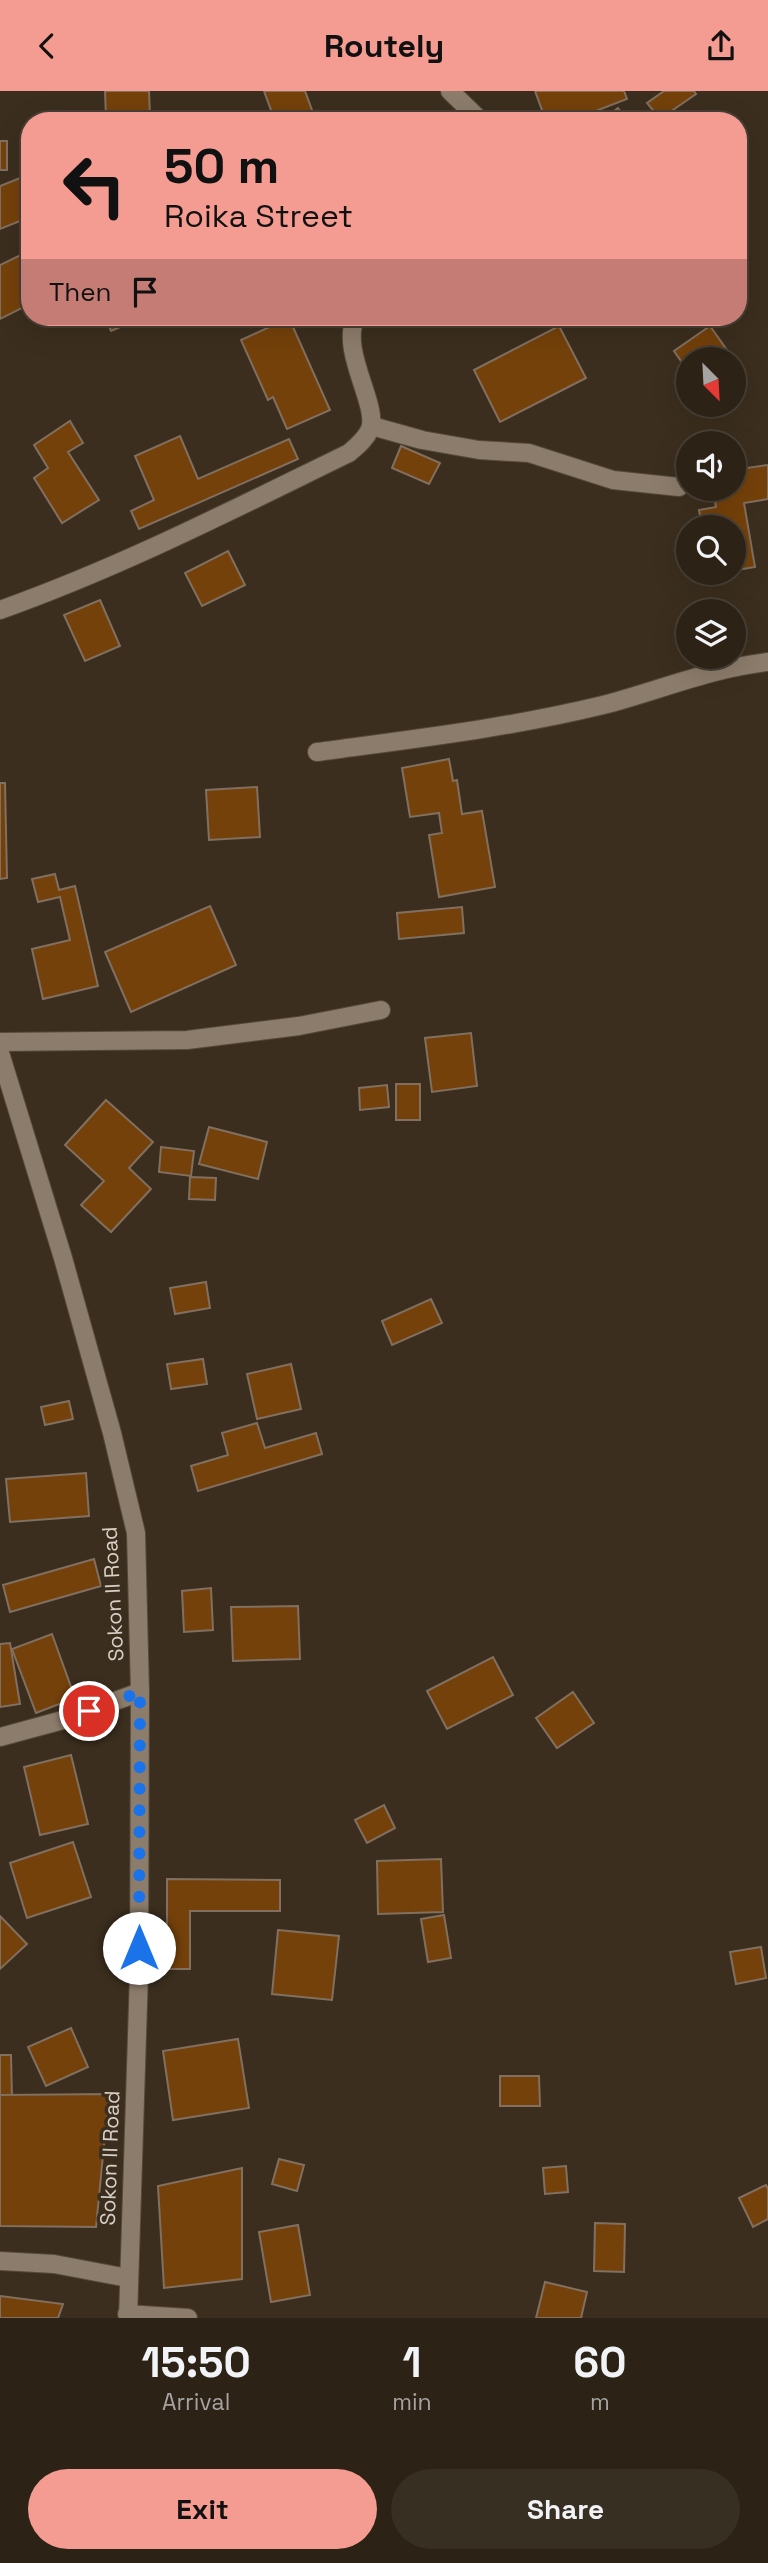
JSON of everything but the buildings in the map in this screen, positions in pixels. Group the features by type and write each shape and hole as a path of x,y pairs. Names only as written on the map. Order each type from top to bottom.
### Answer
{"street":[{"path":"450,91 472,112"},
{"path":"0,610 137,556 349,453 364,440 372,426 357,369 351,326"},
{"path":"372,426 422,440 479,450 529,453 613,480 676,487"},
{"path":"317,753 498,726 564,713 603,705 738,665 768,662"},
{"path":"0,1042 187,1040 299,1026 381,1010"},
{"name":"Sokon II Road","path":"0,1053 112,1433 136,1533 140,1692 139,1973 127,2316"},
{"path":"0,1737 63,1720 140,1692"},
{"path":"0,2261 54,2264 128,2278"},
{"path":"127,2316 188,2318"}],"route":[{"path":"89,1711 140,1692 139,1948"}]}
